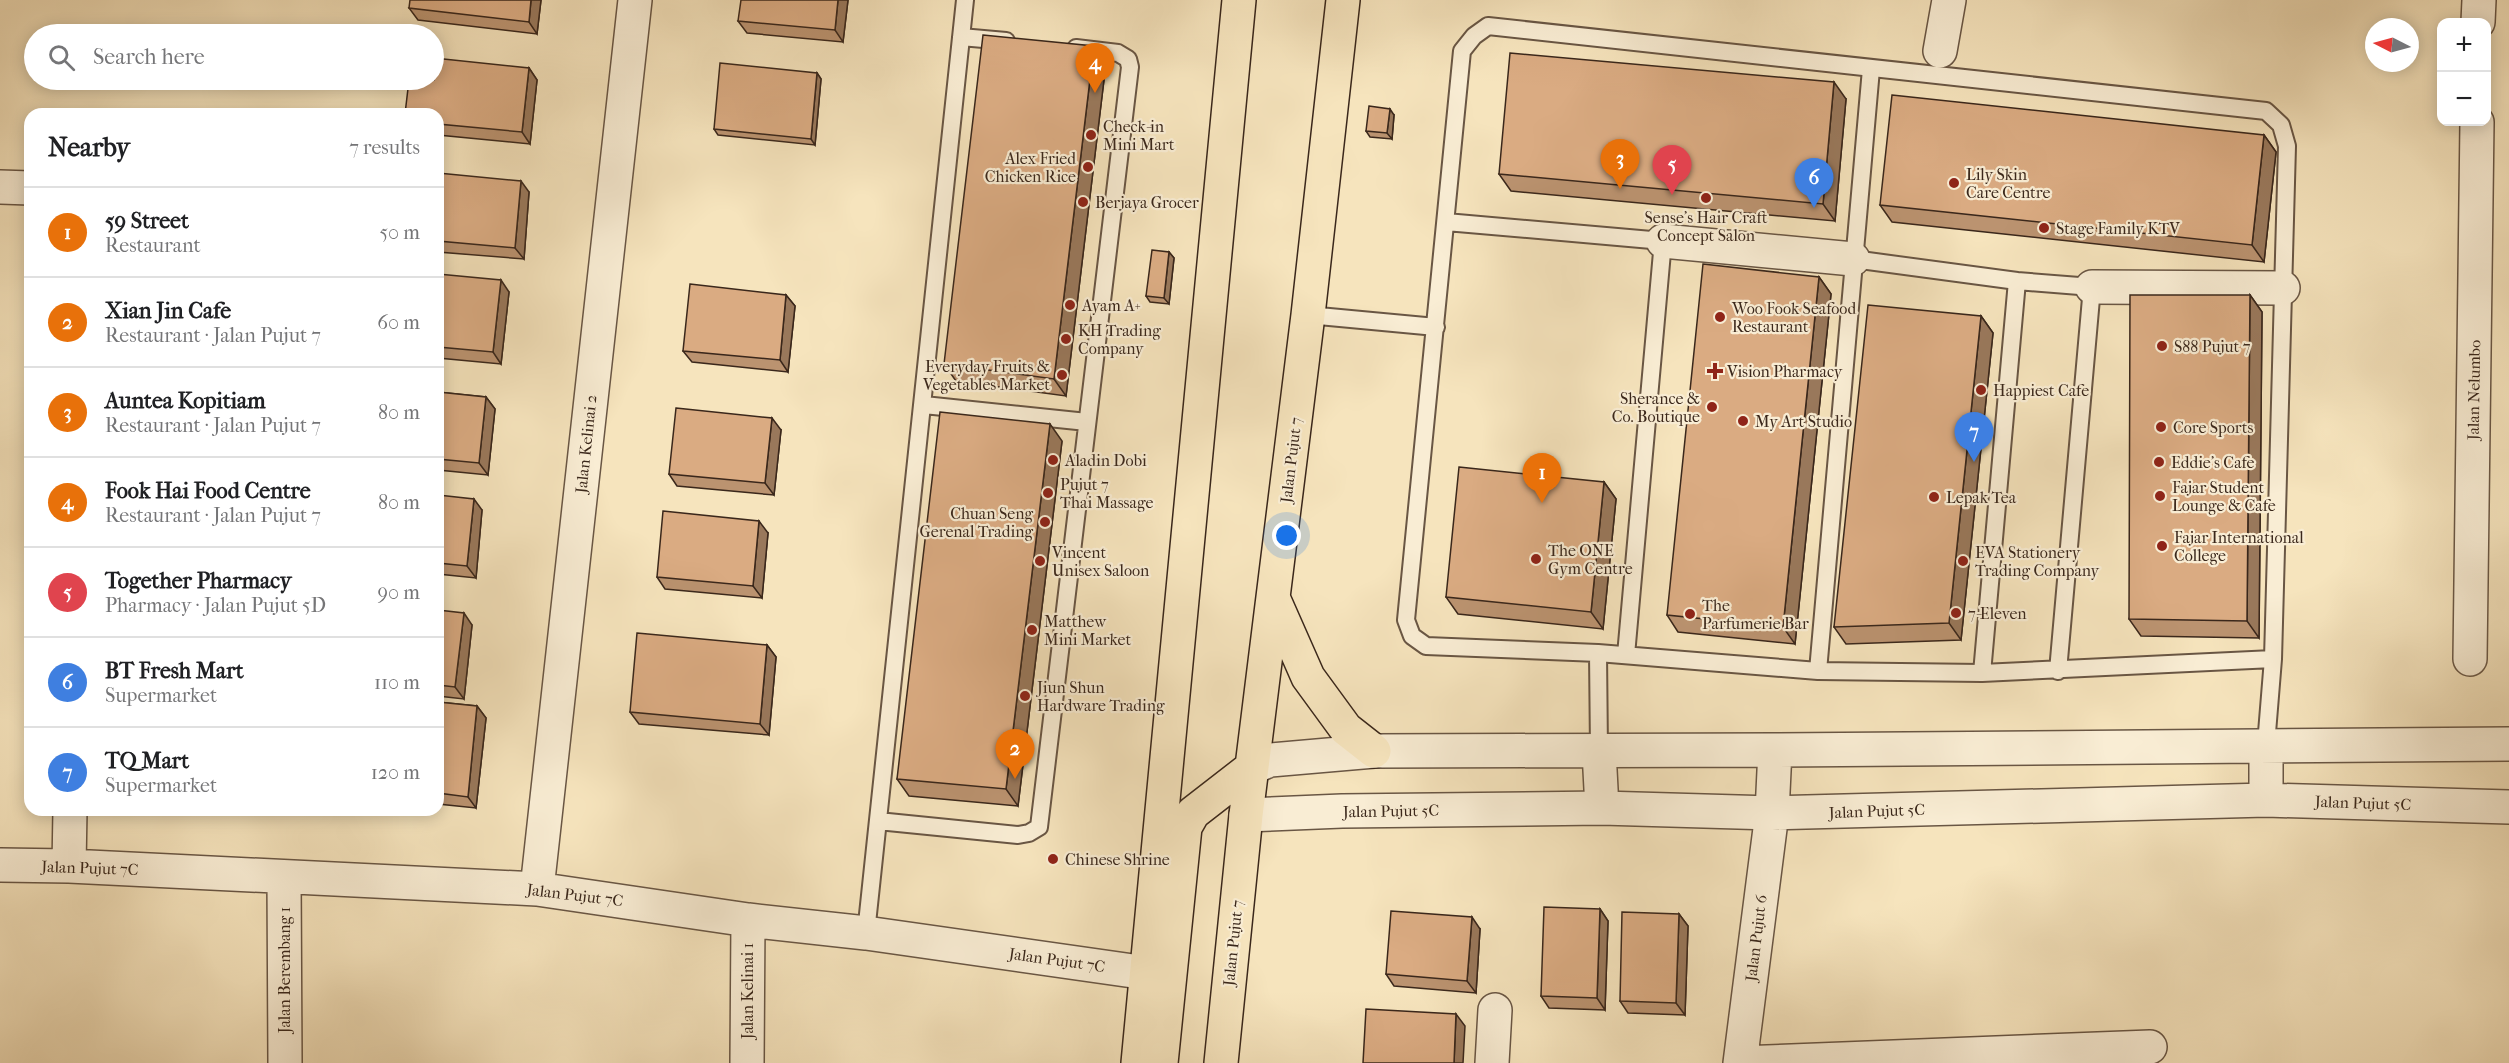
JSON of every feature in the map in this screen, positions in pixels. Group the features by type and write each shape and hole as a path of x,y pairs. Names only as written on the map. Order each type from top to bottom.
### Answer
{"main road":[{"path":"1138,1063 1239,0"},
{"name":"Jalan Pujut 7","path":"1221,1063 1251,768 1274,600 1343,0"},
{"path":"1274,600 1308,677 1346,729 1374,751"},
{"path":"1161,1063 1185,827 1192,813 1251,768"}],"street":[{"name":"Jalan Kelinai 2","path":"537,889 635,0"},
{"path":"1940,51 1949,0"},
{"path":"2478,18 2479,0"},
{"name":"Jalan Nelumbo","path":"2470,659 2477,126"},
{"path":"0,187 24,188"},
{"path":"1662,241 1853,259"},
{"path":"2092,287 2283,288"},
{"path":"1251,768 1270,760 1374,751 2509,744"},
{"path":"2266,745 2266,800"},
{"name":"Jalan Pujut 6","path":"1740,1063 1772,813 1775,750"},
{"path":"1599,751 1602,808"},
{"name":"Jalan Pujut 5C","path":"1246,815 1342,811 1602,808 1772,813 2266,800 2509,807"},
{"path":"69,866 70,816"},
{"name":"Jalan Pujut 7C","path":"0,865 69,866 537,889 748,920 866,933 1147,973"},
{"name":"Jalan Berembang 1","path":"284,877 285,1063"},
{"name":"Jalan Kelinai 1","path":"747,1063 748,920"},
{"path":"1492,1063 1495,1010"},
{"path":"1740,1063 2150,1047"}],"lane":[{"path":"866,933 924,405 965,0"},
{"path":"2266,745 2273,659 2287,146 2281,124 2266,111 1488,27 1474,36 1462,51 1406,620 1412,636 1426,646 1598,652 1818,670 1982,673 2273,659"},
{"path":"961,37 1017,42"},
{"path":"878,821 1018,835 1029,833 1040,827 1130,67 1128,59 1118,53 1062,47"},
{"path":"1818,670 1871,69"},
{"path":"1446,222 1662,241 1626,655"},
{"path":"1853,259 2017,281 2092,287 2058,671"},
{"path":"1982,673 2017,281"},
{"path":"1308,315 1436,327"},
{"path":"924,405 1087,422"},
{"path":"1598,652 1599,751"}],"building":[{"path":"410,0 531,0 529,22 409,8"},
{"path":"741,0 838,0 835,30 738,21"},
{"path":"983,35 1094,46 1054,379 944,364"},
{"path":"1510,53 1834,82 1823,204 1499,174"},
{"path":"444,59 529,68 522,132 444,125 444,108 406,108 408,90 444,90"},
{"path":"720,63 817,73 811,139 714,129"},
{"path":"1892,95 2264,135 2252,245 1880,205"},
{"path":"1369,106 1390,109 1387,133 1366,131"},
{"path":"444,174 521,181 515,248 444,242"},
{"path":"1152,250 1169,252 1164,298 1146,296"},
{"path":"1703,264 1819,277 1783,627 1667,615"},
{"path":"444,275 501,280 493,352 444,348"},
{"path":"690,284 786,295 780,360 683,351"},
{"path":"2130,295 2250,295 2247,621 2129,619"},
{"path":"1868,305 1981,316 1949,623 1834,627"},
{"path":"444,393 486,397 479,463 444,460"},
{"path":"676,408 772,418 765,483 669,474"},
{"path":"940,412 1050,424 1006,789 897,779"},
{"path":"1459,467 1604,482 1591,612 1446,597"},
{"path":"444,496 474,499 467,566 444,564"},
{"path":"663,511 759,521 753,586 657,577"},
{"path":"444,611 464,613 455,687 444,686"},
{"path":"637,633 767,645 760,724 630,712"},
{"path":"444,703 477,706 468,797 444,794"},
{"path":"1544,907 1600,909 1597,998 1541,996"},
{"path":"1391,911 1472,917 1467,981 1386,974"},
{"path":"1622,912 1679,914 1676,1003 1620,1001"},
{"path":"1366,1009 1456,1014 1454,1063 1363,1063"}],"place":[{"name":"Fook Hai Food Centre","path":"1095,93"},
{"name":"Check-in Mini Mart","path":"1091,135"},
{"name":"Alex Fried Chicken Rice","path":"1088,167"},
{"name":"Lily Skin Care Centre","path":"1954,183"},
{"name":"Auntea Kopitiam","path":"1620,189"},
{"name":"Together Pharmacy","path":"1672,195"},
{"name":"Sense’s Hair Craft Concept Salon","path":"1706,198"},
{"name":"Berjaya Grocer","path":"1083,202"},
{"name":"BT Fresh Mart","path":"1814,208"},
{"name":"Stage Family KTV","path":"2044,228"},
{"name":"Ayam A+","path":"1070,305"},
{"name":"Woo Fook Seafood Restaurant","path":"1720,317"},
{"name":"KH Trading Company","path":"1066,339"},
{"name":"S88 Pujut 7","path":"2162,346"},
{"name":"Vision Pharmacy","path":"1715,371"},
{"name":"Everyday Fruits & Vegetables Market","path":"1062,375"},
{"name":"Happiest Cafe","path":"1981,390"},
{"name":"Sherance & Co. Boutique","path":"1712,407"},
{"name":"My Art Studio","path":"1743,421"},
{"name":"Core Sports","path":"2161,427"},
{"name":"Aladin Dobi","path":"1053,460"},
{"name":"TQ Mart","path":"1974,462"},
{"name":"Eddie’s Cafe","path":"2159,462"},
{"name":"Pujut 7 Thai Massage","path":"1048,493"},
{"name":"Fajar Student Lounge & Cafe","path":"2160,496"},
{"name":"Lepak Tea","path":"1934,497"},
{"name":"59 Street","path":"1542,503"},
{"name":"Chuan Seng Gerenal Trading","path":"1045,522"},
{"name":"Fajar International College","path":"2162,546"},
{"name":"The ONE Gym Centre","path":"1536,559"},
{"name":"Vincent Unisex Saloon","path":"1040,561"},
{"name":"EVA Stationery Trading Company","path":"1963,561"},
{"name":"7-Eleven","path":"1956,613"},
{"name":"The Parfumerie Bar","path":"1690,614"},
{"name":"Matthew Mini Market","path":"1032,630"},
{"name":"Jiun Shun Hardware Trading","path":"1025,696"},
{"name":"Xian Jin Cafe","path":"1015,779"},
{"name":"Chinese Shrine","path":"1053,859"}]}
